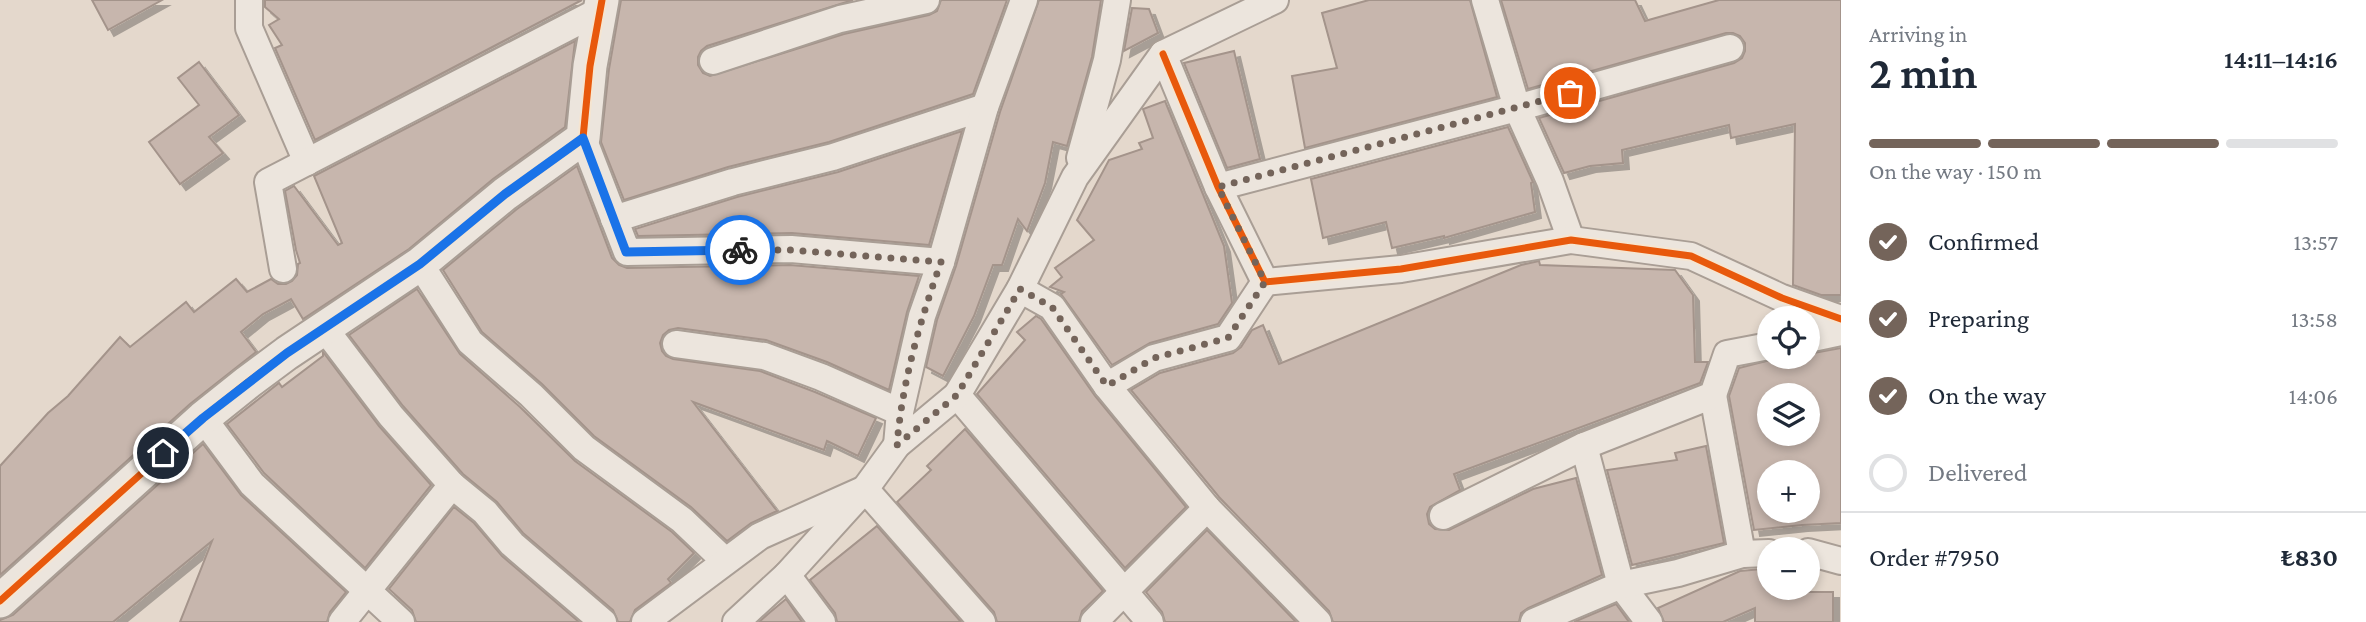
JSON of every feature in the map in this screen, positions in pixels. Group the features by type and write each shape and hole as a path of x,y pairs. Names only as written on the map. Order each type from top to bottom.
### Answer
{"street":[{"path":"249,0 249,28 307,162"},
{"path":"713,61 840,19 926,0"},
{"path":"897,445 900,412 922,316 941,262 985,107 1024,0"},
{"path":"1075,177 1107,60 1117,0"},
{"path":"736,622 787,575 865,489 897,445 957,395 1020,289 1075,177 1163,54 1275,0"},
{"path":"1485,0 1517,108 1550,181 1571,240"},
{"path":"283,269 268,182 601,6"},
{"path":"601,6 590,66 583,138 626,252 791,250 941,262"},
{"path":"1218,187 1730,48"},
{"path":"1163,54 1218,187 1265,282"},
{"path":"614,219 733,182 833,157 985,107"},
{"path":"0,601 203,418 287,353 420,264 505,194 583,138"},
{"path":"1265,282 1401,269 1571,240 1691,256 1782,298 1841,319"},
{"path":"420,264 470,342 531,395 584,448 682,520 725,561"},
{"path":"1107,386 1154,358 1228,338 1265,282"},
{"path":"1020,289 1052,307 1107,386 1207,508 1318,622"},
{"path":"325,329 391,416 452,485 485,512 512,544 603,622"},
{"path":"1820,336 1841,332"},
{"path":"676,344 764,356 821,377 900,412"},
{"path":"1742,554 1713,395 1727,354 1757,348"},
{"path":"957,395 1150,622"},
{"path":"1443,516 1584,446 1713,395"},
{"path":"203,418 252,484 401,622"},
{"path":"1584,446 1622,585 1649,622"},
{"path":"342,622 452,485"},
{"path":"645,622 760,536 865,489"},
{"path":"865,489 982,622"},
{"path":"1094,622 1207,508"},
{"path":"1534,622 1622,585 1678,573 1742,554 1757,553"},
{"path":"1820,555 1841,561"},
{"path":"787,575 822,622"}],"building":[{"path":"92,0 162,0 108,30"},
{"path":"265,0 582,0 315,140 275,48 282,45 269,25 279,19 265,7"},
{"path":"621,0 853,0 707,46 698,57 698,65 703,73 710,76 844,34 929,15 937,11 941,0 1007,0 973,94 829,142 728,167 624,200 601,142 609,69"},
{"path":"1039,0 1101,0 1092,57 1067,146 1053,142 1045,183 1027,231 1018,219 1002,265 993,265 974,316 943,376 926,367 937,320 956,266 1000,112"},
{"path":"1369,0 1470,0 1497,97 1305,148 1292,76 1337,68 1322,13"},
{"path":"1501,0 1635,0 1645,21 1719,0 1841,0 1841,295 1821,295 1793,285 1795,124 1731,138 1729,125 1622,150 1623,163 1590,166 1564,173 1539,118 1734,63 1742,58 1745,51 1745,43 1740,36 1726,33 1528,89"},
{"path":"1132,8 1149,9 1158,33 1124,51"},
{"path":"575,41 565,127 493,179 409,249 303,319 291,299 263,314 241,332 256,352 190,404 0,575 0,466 48,413 68,396 120,337 130,347 186,302 194,312 236,279 247,292 271,279 278,284 292,281 297,275 300,263 285,191 294,186 338,245 342,243 314,176"},
{"path":"1234,51 1260,159 1227,168 1184,63"},
{"path":"199,62 239,115 209,137 223,153 180,184 149,142 199,105 178,78"},
{"path":"1165,101 1224,246 1232,303 1218,324 1150,343 1112,365 1061,294 1064,292 1050,287 1062,277 1055,268 1094,240 1077,220 1109,160 1142,149 1139,143 1153,138 1143,109"},
{"path":"1508,127 1533,182 1535,212 1444,238 1392,248 1386,222 1323,238 1311,179"},
{"path":"962,131 929,245 792,233 638,236 635,229 737,197 838,172"},
{"path":"577,166 612,258 627,268 790,265 919,276 907,312 889,390 827,362 766,340 678,328 663,335 660,343 662,351 673,359 760,371 876,418 858,456 827,441 824,450 693,402 777,511 751,523 727,541 691,507 594,436 542,384 482,332 443,270 517,209"},
{"path":"1539,261 1540,265 1675,270 1693,295 1695,362 1708,362 1700,383 1454,474 1460,490 1430,507 1427,514 1429,524 1435,529 1449,530 1533,489 1576,478 1602,575 1528,608 1521,613 1519,622 1333,622 1329,611 1219,497 1131,390 1160,373 1233,353 1241,347 1252,330 1263,325 1279,364 1521,265"},
{"path":"417,289 460,354 575,461 672,532 694,553 668,579 671,583 635,610 630,622 618,622 613,610 523,533 497,502 463,474 403,406 349,335"},
{"path":"1036,316 1041,319 1095,396 1186,507 1125,568 977,394 1025,340 1017,332"},
{"path":"1841,348 1841,523 1754,530 1729,396 1739,368 1757,363 1757,369 1820,369 1820,352"},
{"path":"323,352 379,426 431,485 365,568 264,473 227,424 279,383 282,387 323,356"},
{"path":"965,429 1103,591 1082,611 1079,622 997,622 994,612 897,502 931,470 927,466"},
{"path":"203,444 241,495 346,592 330,612 327,622 180,622 212,541 113,622 0,622 13,615"},
{"path":"1706,446 1724,543 1632,565 1607,470 1677,460 1675,453"},
{"path":"454,507 474,523 502,556 579,622 416,622 412,610 389,589"},
{"path":"877,526 961,622 837,622 835,613 810,580"},
{"path":"1207,530 1296,622 1165,622 1162,612 1146,592"},
{"path":"1757,569 1757,600 1820,600 1820,592 1833,592 1833,622 1755,622 1755,608 1723,622 1664,622 1658,608 1740,571"},
{"path":"786,599 802,622 759,622 768,614"},
{"path":"1616,604 1629,622 1574,622"}],"cycle path":[{"path":"0,601 203,418 248,382 420,264 505,194 583,138 590,66 602,0"},
{"path":"1163,54 1218,187 1265,282 1401,269 1571,240 1691,256 1782,298 1841,319"}],"way so far":[{"path":"740,250 791,250 941,262 922,316 900,412 897,445 957,395 1020,289 1052,307 1107,386 1154,358 1228,338 1265,282 1218,187 1570,93"}],"route":[{"path":"163,453 248,382 420,264 505,194 583,138 626,252 740,250"}]}
